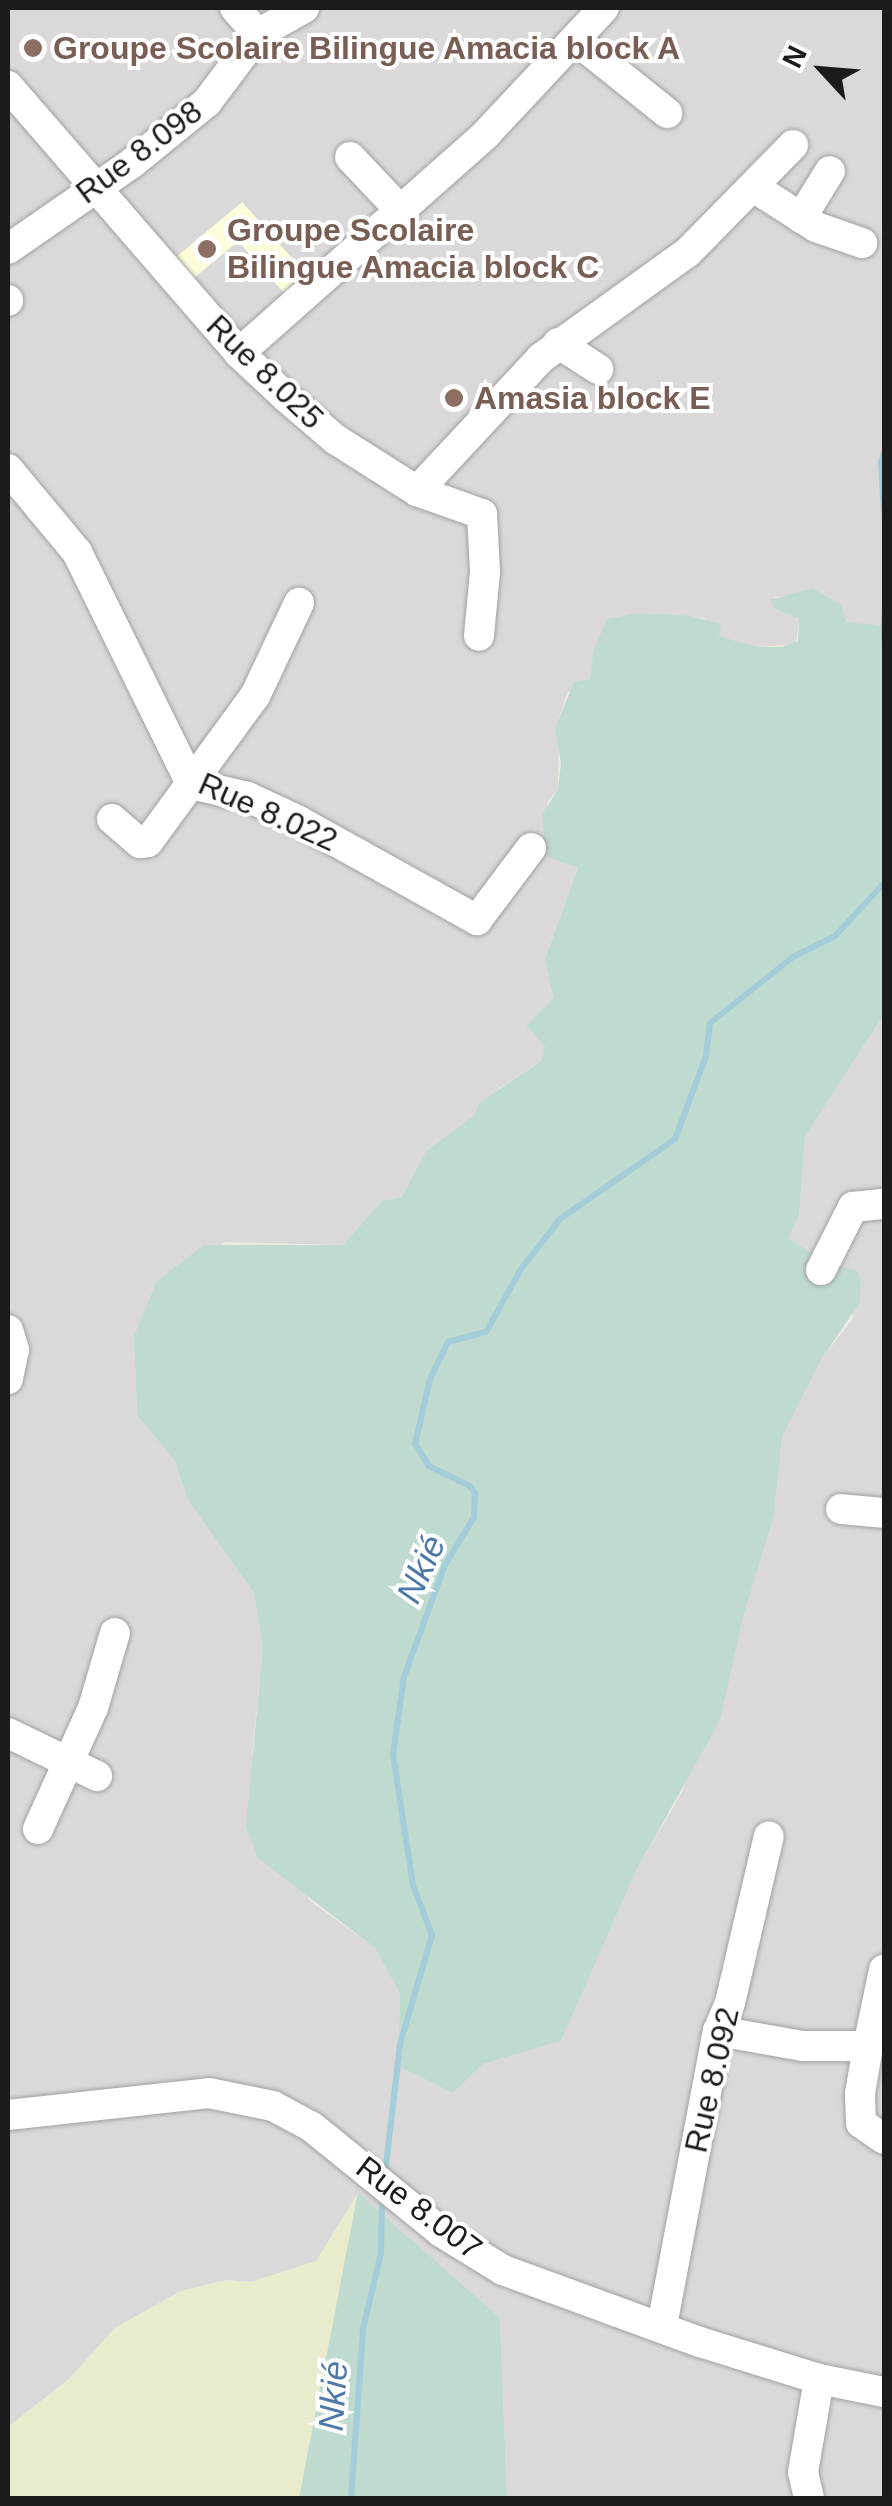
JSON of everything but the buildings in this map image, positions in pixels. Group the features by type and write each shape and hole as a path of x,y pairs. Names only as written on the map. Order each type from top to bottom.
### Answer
{"street":[{"path":"235,8 258,34"},
{"name":"Rue 8.098","path":"8,249 207,102 258,34 303,8"},
{"path":"240,353 402,212 604,8"},
{"path":"576,40 667,113"},
{"name":"Rue 8.025","path":"8,86 240,353 335,440 417,491 484,518 479,636"},
{"path":"417,491 558,343 668,269 755,188 793,145"},
{"path":"350,157 402,212"},
{"path":"802,218 830,171"},
{"path":"755,188 802,218 862,243"},
{"path":"558,343 598,369"},
{"name":"Rue 8.022","path":"8,468 77,552 190,784 248,797 299,821 477,920 531,848"},
{"path":"112,819 140,844 148,842 262,684 300,602"},
{"path":"821,1270 853,1206 884,1204"},
{"path":"8,1330 14,1350 8,1379"},
{"path":"841,1509 884,1514"},
{"path":"38,1830 93,1708 116,1633"},
{"path":"8,1733 97,1776"},
{"name":"Rue 8.092","path":"662,2326 718,2032 730,2003 769,1836"},
{"path":"884,1970 860,2094 862,2123 884,2139"},
{"path":"718,2032 803,2046 868,2046"},
{"name":"Rue 8.007","path":"8,2115 209,2093 272,2106 312,2127 371,2171 409,2207 503,2270 819,2378 884,2392"},
{"path":"809,2498 803,2472 819,2378"}],"shaded area":[{"path":"8,8 884,8 884,626 846,623 841,604 813,588 799,595 775,597 775,609 799,619 796,644 758,647 719,636 704,618 639,613 593,652 590,679 567,693 559,718 558,789 547,802 550,858 578,868 545,957 553,998 526,1025 545,1047 541,1061 498,1089 475,1115 426,1151 402,1197 382,1201 343,1245 225,1242 156,1282 134,1336 137,1415 175,1461 188,1500 254,1593 263,1647 252,1754 309,1900 375,1948 400,1994 398,2066 453,2093 483,2064 561,2041 636,1871 682,1792 774,1515 782,1437 821,1360 854,1317 830,1265 788,1238 799,1216 805,1137 884,1014 884,2498 507,2498 500,2318 316,2261 251,2282 227,2280 181,2291 115,2328 69,2379 8,2427"},
{"name":"Groupe Scolaire Bilingue Amacia block C","path":"242,202 307,275 285,294 238,241 193,279 175,258"},
{"path":"813,588 841,604 846,622 884,626 884,1014 805,1137 799,1216 788,1238 830,1265 856,1270 861,1279 860,1302 821,1360 782,1437 774,1515 744,1613 720,1720 636,1871 561,2041 483,2064 453,2093 398,2066 400,1994 375,1948 258,1858 246,1827 263,1647 254,1593 188,1500 175,1461 137,1415 134,1336 156,1282 204,1245 343,1245 382,1201 402,1197 426,1151 475,1115 479,1103 541,1061 545,1047 526,1025 553,998 545,958 578,868 550,858 544,845 543,813 558,789 561,763 555,728 574,682 590,679 593,652 607,619 639,613 690,616 721,624 719,636 758,647 782,647 798,641 799,619 775,609 770,600"},
{"path":"358,2193 299,2498 8,2498 8,2427 69,2379 115,2328 181,2291 227,2280 251,2282 316,2261"},
{"path":"358,2193 500,2318 507,2498 299,2498"}],"waterway":[{"name":"Nkié","path":"884,453 884,511"},
{"name":"Nkié","path":"884,617 884,639"},
{"name":"Nkié","path":"385,2174 400,2044 432,1935 413,1885 393,1755 404,1677 445,1565 474,1517 475,1493 470,1486 429,1466 415,1444 430,1379 448,1342 486,1332 521,1269 560,1219 675,1139 706,1056 710,1023 793,957 835,936 884,883"},
{"name":"Nkié","path":"351,2498 363,2329 381,2253 382,2196"}],"place":[{"name":"Groupe Scolaire Bilingue Amacia block A","path":"33,48"},
{"name":"Groupe Scolaire Bilingue Amacia block C","path":"207,249"},
{"name":"Amasia block E","path":"454,398"}]}
